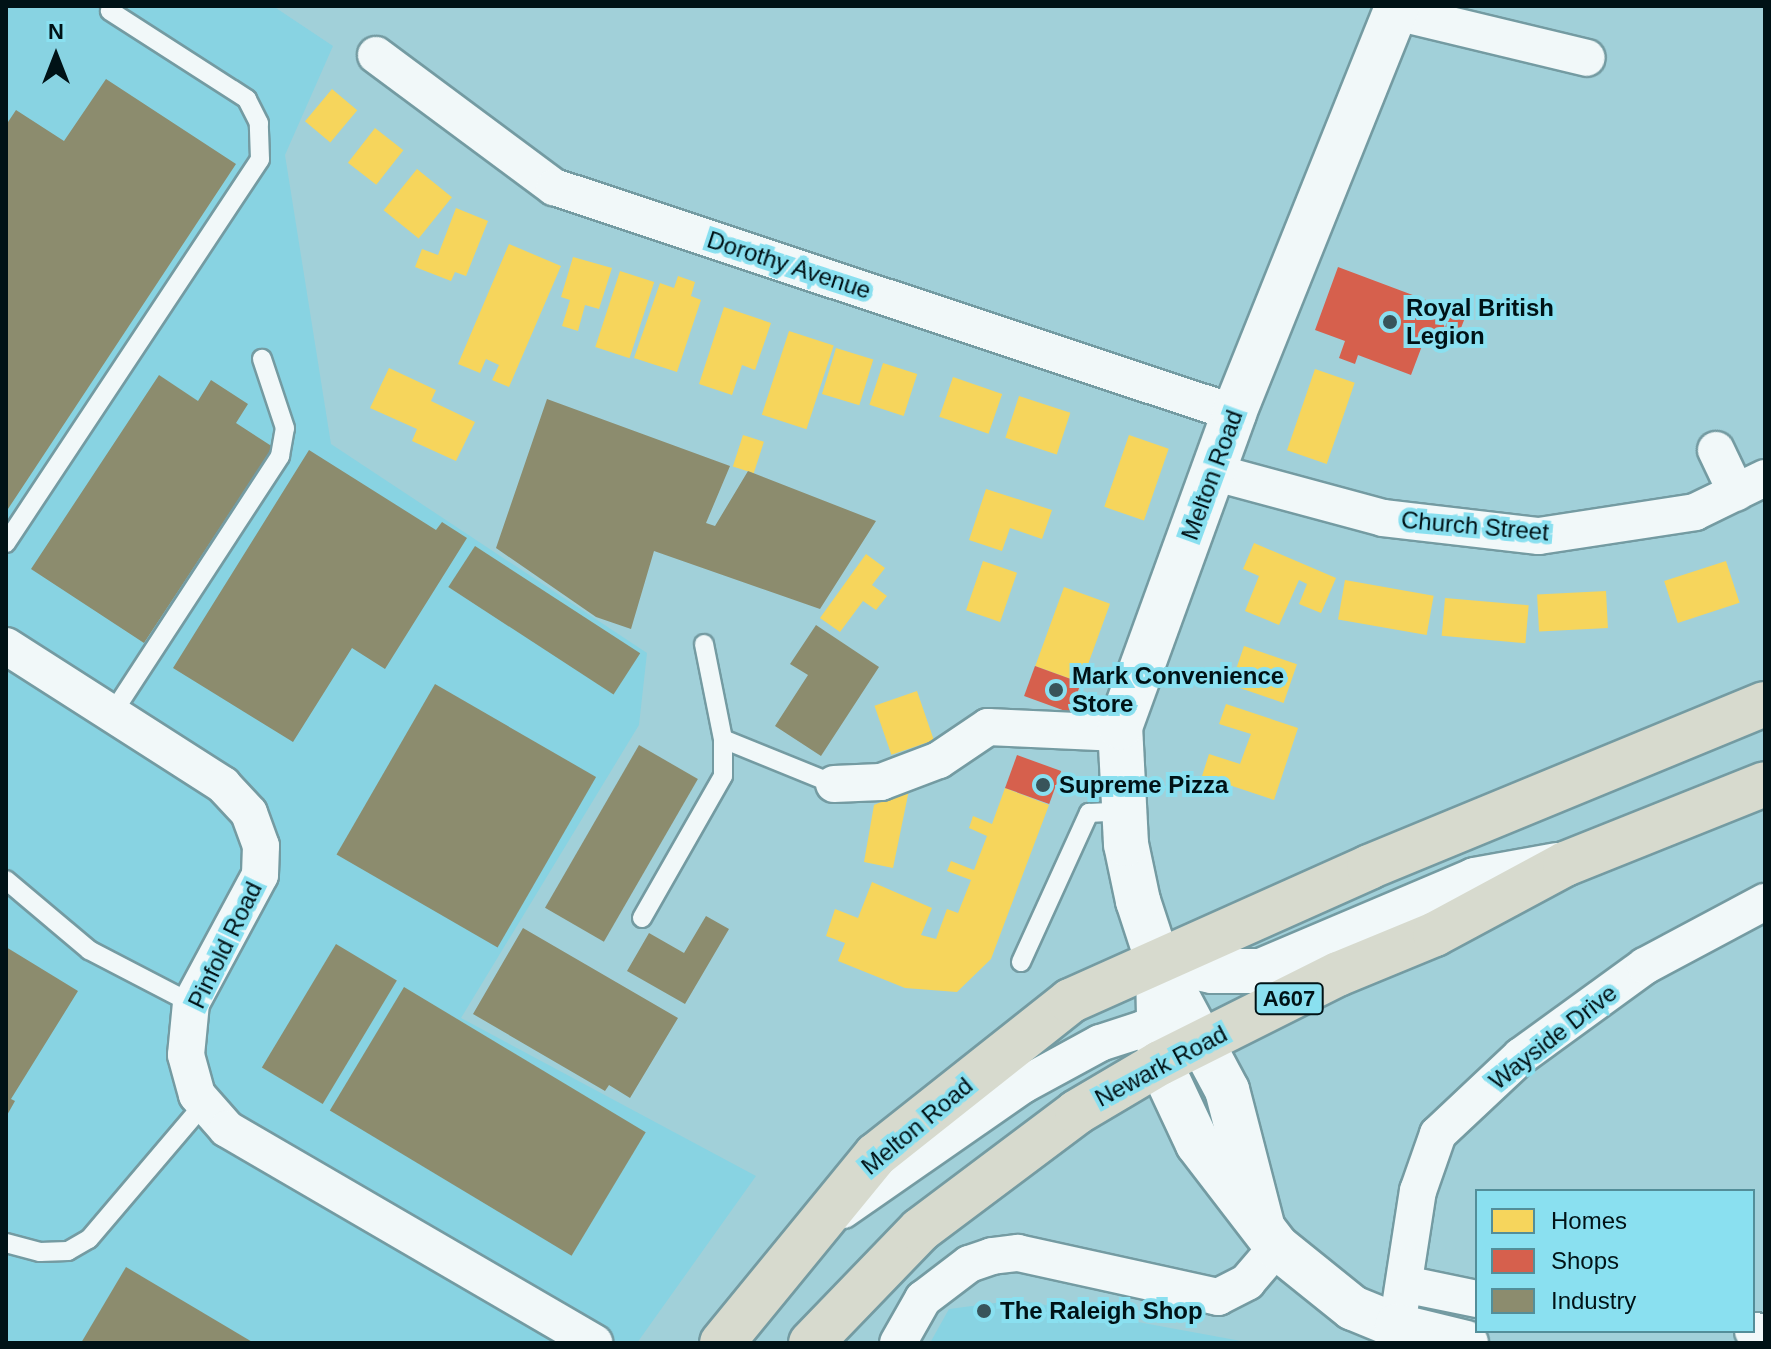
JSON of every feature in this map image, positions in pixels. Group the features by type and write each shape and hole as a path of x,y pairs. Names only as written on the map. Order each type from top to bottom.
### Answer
{"highway":[{"path":"1157,959 1765,704"},
{"name":"Newark Road","path":"811,1343 857,1290 994,1171 1077,1112 1160,1046 1202,1042 1338,974 1435,934 1565,864 1765,784"},
{"name":"Melton Road","path":"722,1343 876,1155 1070,1001 1157,959"}],"street":[{"path":"1397,9 1587,58"},
{"name":"Melton Road","path":"1157,959 1138,901 1125,811 1120,733 1142,658 1234,413 1397,9"},
{"name":"Dorothy Avenue","path":"376,55 554,187 1234,413"},
{"name":"Church Street","path":"1213,472 1383,518 1539,536 1695,512 1750,485 1716,450"},
{"name":"Pinfold Road","path":"6,646 223,785 249,813 261,846 260,875 191,1003 186,1055 204,1104 227,1129 594,1343"},
{"path":"834,784 881,782 939,760 988,727 1120,733"},
{"name":"A607","path":"1157,959 1201,969 1261,971 1475,880 1565,864"},
{"name":"Wayside Drive","path":"1401,1305 1418,1191 1438,1134 1521,1056 1645,966 1765,902"},
{"path":"898,1343 923,1299 969,1264 992,1256 1018,1253 1218,1297 1247,1282 1270,1236 1231,1101 1157,959"},
{"path":"1157,959 1160,1046 1198,1144 1270,1236 1353,1308 1475,1299"},
{"path":"812,1231 1023,1085 1123,1033 1160,1046"},
{"path":"1401,1305 1466,1343"}],"lane":[{"path":"6,543 260,159 259,123 247,99 110,11"},
{"path":"112,714 280,456 285,428 262,359"},
{"path":"642,918 723,776 723,739 704,644"},
{"path":"723,739 834,784"},
{"path":"1021,962 1089,813 1125,811"},
{"path":"6,880 89,950 191,1003"},
{"path":"6,1243 40,1252 68,1251 89,1239 204,1104"}],"shaded area":[{"path":"6,6 273,6 333,46 285,155 331,444 647,653 639,725 461,1018 756,1176 637,1343 6,1343"},
{"path":"1018,1300 1252,1343 930,1343 949,1309"}],"building: Homes":[{"path":"332,89 357,110 330,142 305,121"},
{"path":"375,128 403,150 376,185 348,163"},
{"path":"417,169 452,197 419,239 384,210"},
{"path":"456,208 488,221 466,276 455,272 451,281 415,267 422,249 438,255"},
{"path":"509,244 561,266 509,387 492,380 499,365 486,359 480,373 458,364"},
{"path":"573,257 612,268 599,309 585,305 578,331 562,326 570,300 561,297"},
{"path":"620,271 654,282 630,358 595,347"},
{"path":"678,276 695,282 691,296 701,300 677,372 634,358 660,283 674,288"},
{"path":"724,307 771,323 755,370 742,365 732,395 699,384"},
{"path":"789,331 834,346 807,429 762,415"},
{"path":"836,348 873,359 859,405 822,394"},
{"path":"883,363 917,374 904,416 869,405"},
{"path":"389,368 436,390 431,401 475,422 456,461 412,441 417,429 370,408"},
{"path":"1315,369 1355,383 1327,464 1287,450"},
{"path":"953,377 1002,394 988,434 939,417"},
{"path":"1019,396 1070,413 1057,455 1005,438"},
{"path":"743,435 764,442 754,473 733,466"},
{"path":"1129,435 1169,449 1144,521 1104,507"},
{"path":"986,489 1052,510 1042,539 1010,528 1002,551 969,540"},
{"path":"1254,543 1336,578 1321,613 1299,604 1307,584 1299,580 1279,625 1245,611 1259,576 1243,569"},
{"path":"866,554 885,568 872,585 887,596 876,610 863,601 840,632 820,618"},
{"path":"983,561 1017,573 1000,622 966,610"},
{"path":"1726,561 1740,603 1678,623 1664,581"},
{"path":"1345,580 1434,596 1427,635 1338,619"},
{"path":"1064,587 1110,604 1081,683 1035,666"},
{"path":"1606,591 1608,628 1539,632 1537,595"},
{"path":"1445,598 1529,605 1525,643 1442,636"},
{"path":"1244,646 1297,664 1284,703 1231,685"},
{"path":"917,691 934,740 891,755 874,706"},
{"path":"1226,704 1298,728 1274,800 1202,776 1209,754 1240,764 1251,734 1219,724"},
{"path":"1005,788 1049,805 991,959 957,992 905,988 838,961 845,943 826,936 835,909 858,918 872,882 932,908 921,935 936,939 947,909 958,913 971,880 947,871 951,861 974,870 987,836 969,828 973,816 992,824"},
{"path":"909,790 893,868 864,862 874,805"}],"building: Shops":[{"name":"Royal British Legion","path":"1338,267 1466,315 1456,341 1428,330 1411,375 1358,355 1355,364 1339,358 1345,341 1315,330"},
{"path":"1035,666 1081,683 1070,713 1024,696"},
{"path":"1017,755 1061,771 1049,804 1005,788"}],"building: Industry":[{"path":"106,79 236,164 6,512 6,125 16,110 64,141"},
{"path":"159,375 198,401 211,380 248,404 236,423 273,447 144,643 31,569"},
{"path":"547,399 730,466 706,523 715,526 748,471 876,521 820,609 654,551 631,629 596,617 496,548"},
{"path":"309,450 436,530 442,522 467,538 385,669 352,648 293,742 173,668"},
{"path":"475,546 640,653 614,694 448,587"},
{"path":"816,625 879,667 821,756 775,726 808,675 790,664"},
{"path":"435,684 596,777 498,948 336,855"},
{"path":"639,745 698,779 604,942 545,908"},
{"path":"706,916 729,929 685,1004 627,971 649,933 684,953"},
{"path":"523,928 678,1018 630,1098 609,1085 605,1091 473,1014"},
{"path":"336,944 397,981 323,1104 262,1067"},
{"path":"6,947 78,991 11,1099 15,1101 6,1117"},
{"path":"404,987 646,1132 572,1256 330,1110"},
{"path":"126,1267 254,1343 81,1343"}],"place":[{"name":"Royal British Legion","path":"1390,322"},
{"name":"Mark Convenience Store","path":"1056,690"},
{"name":"Supreme Pizza","path":"1043,785"},
{"name":"The Raleigh Shop","path":"984,1311"}]}
